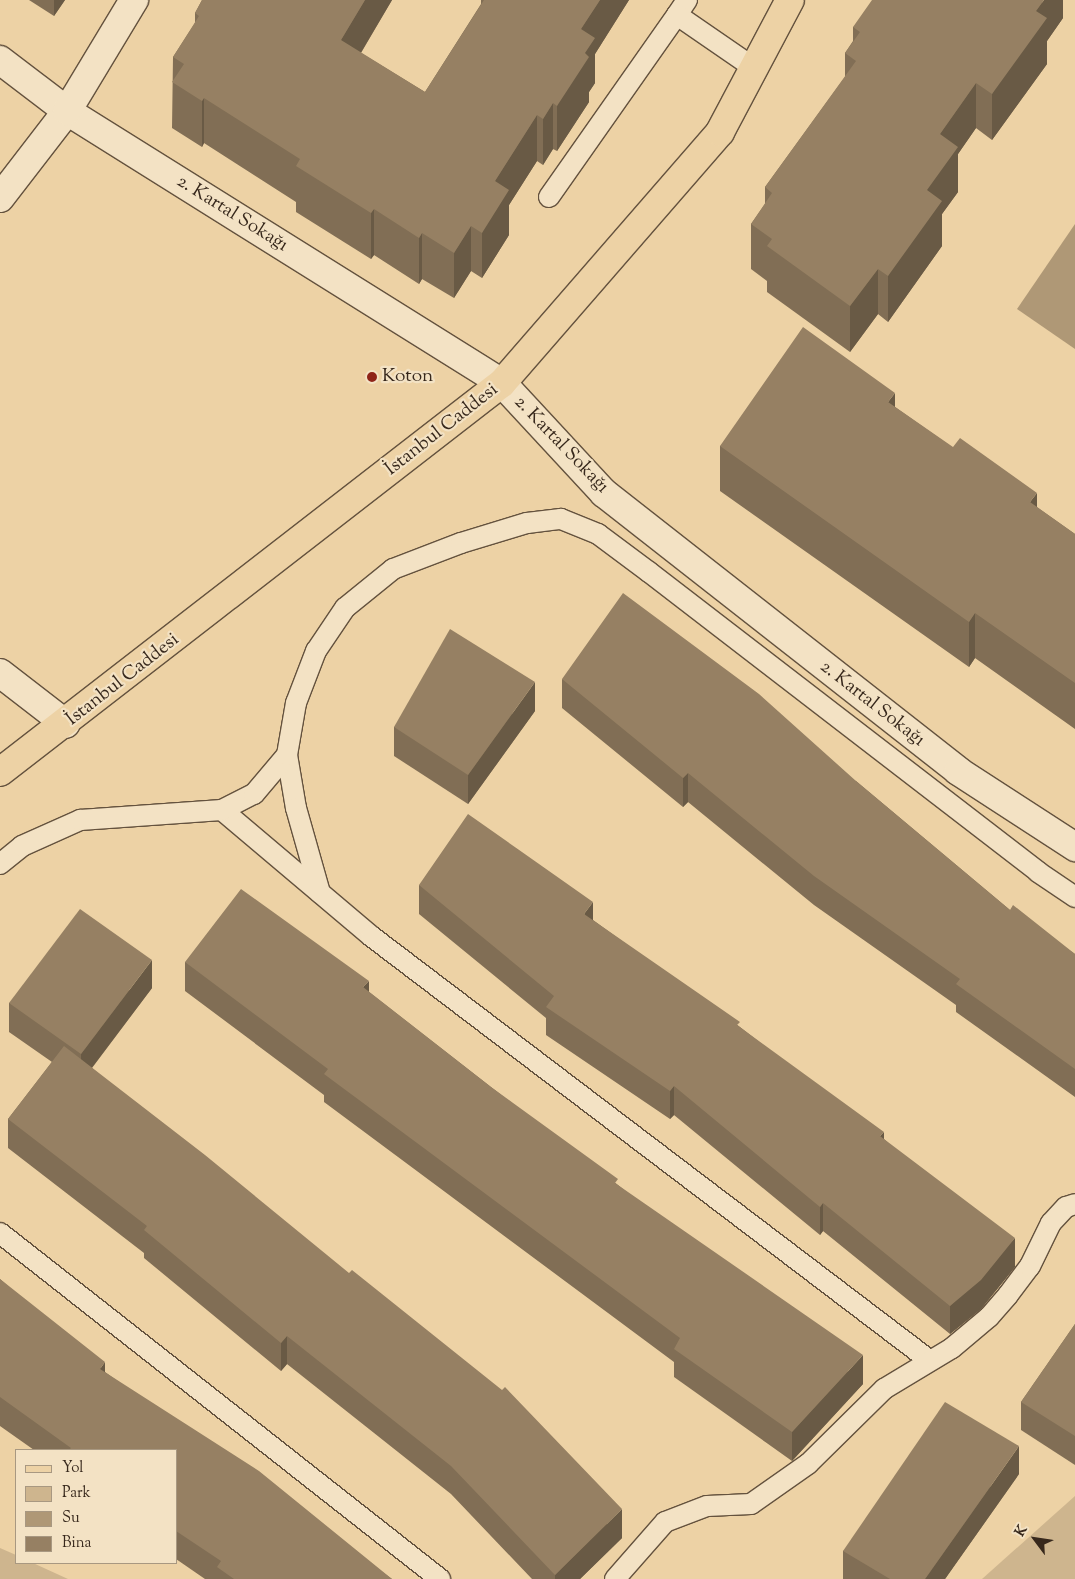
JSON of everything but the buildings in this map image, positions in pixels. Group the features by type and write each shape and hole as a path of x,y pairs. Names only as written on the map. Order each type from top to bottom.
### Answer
{"main road":[{"name":"İstanbul Caddesi","path":"0,772 66,724 502,384 720,132 790,0"}],"street":[{"path":"0,198 67,111 134,0"},
{"name":"2. Kartal Sokağı","path":"0,60 67,111 502,384 604,492 958,771 1075,847"},
{"path":"0,673 66,724"}],"lane":[{"path":"549,197 682,8 754,68"},
{"path":"320,893 296,808 287,756 296,703 316,651 345,608 393,569 461,543 527,523 561,519 598,534 642,566 1038,872 1075,897"},
{"path":"0,864 22,846 80,820 222,810 254,794 287,756"},
{"path":"222,810 371,936 929,1360"},
{"path":"615,1579 665,1522 707,1506 751,1504 808,1464 884,1389 929,1360 952,1348 989,1316 1030,1266 1051,1223 1066,1207 1075,1204"},
{"path":"0,1232 440,1579"}],"green space":[{"path":"1075,1496 1075,1579 982,1579"},
{"path":"0,1548 15,1555 15,1564 35,1564 68,1579 0,1579"}],"water":[{"path":"1075,224 1075,349 1017,309"}],"place":[{"name":"Koton","path":"372,377"}]}
